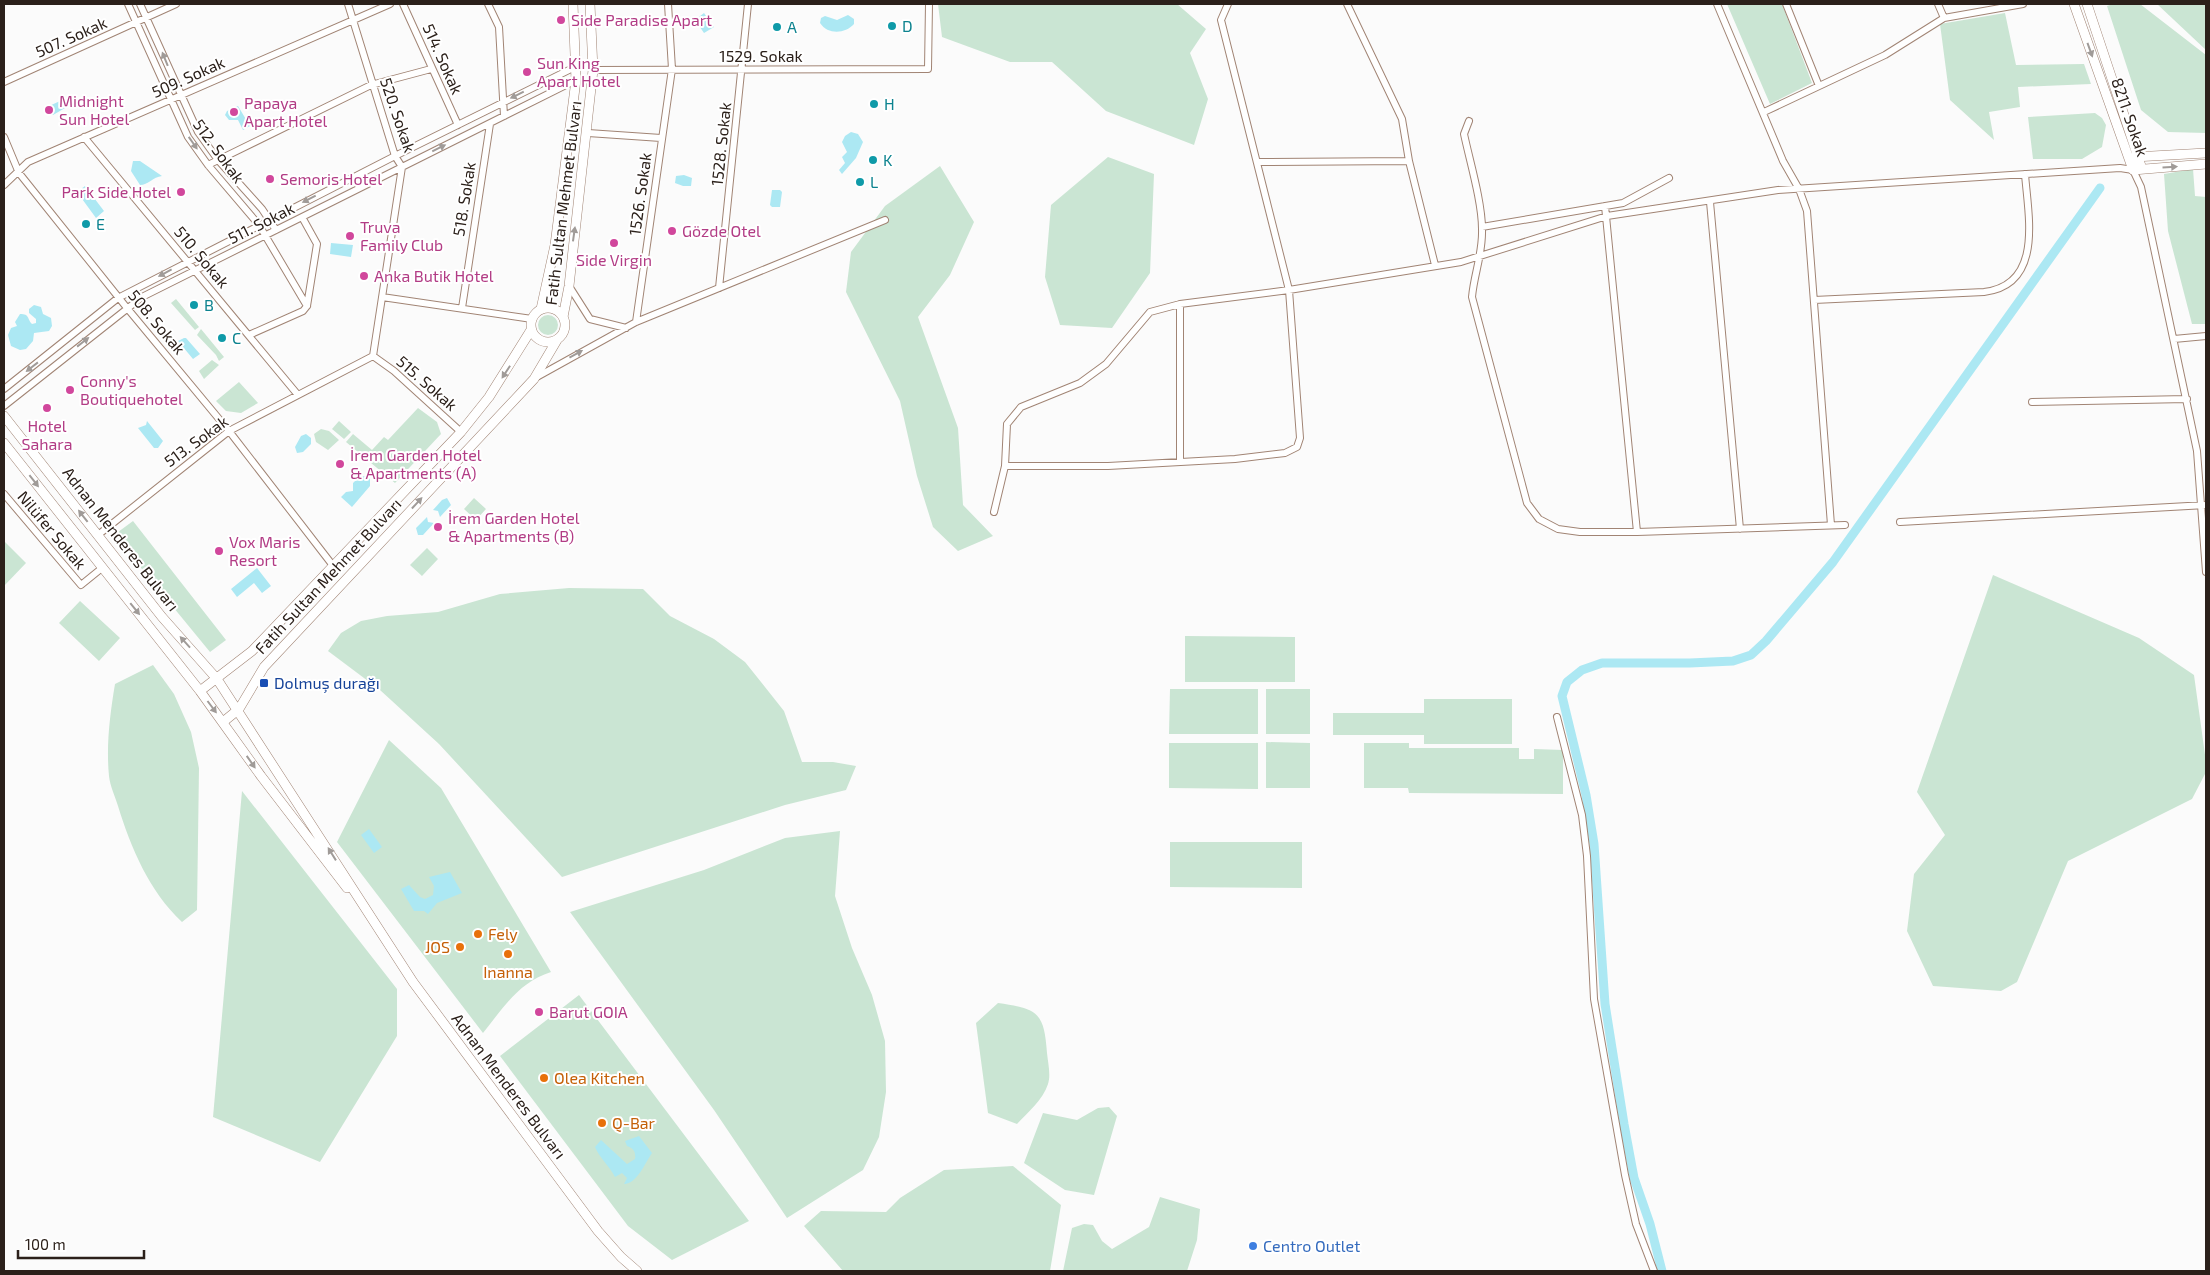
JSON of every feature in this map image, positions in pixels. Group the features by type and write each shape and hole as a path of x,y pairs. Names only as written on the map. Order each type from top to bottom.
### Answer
{"main road":[{"name":"Fatih Sultan Mehmet Bulvarı","path":"200,691 252,651 461,432 490,397 531,330 532,319 541,309 555,245 576,80 577,66 573,4"},
{"name":"Fatih Sultan Mehmet Bulvarı","path":"223,722 239,709 264,666 534,379 565,330 563,317 569,286 588,133 593,70 590,4"},
{"name":"8211. Sokak","path":"2074,4 2127,157 2137,170 2206,164"},
{"path":"2087,4 2138,156 2137,170"},
{"path":"2127,157 2206,153"},
{"name":"Fatih Sultan Mehmet Bulvarı","path":"541,309 551,308 563,317"},
{"path":"531,330 542,342 558,340"},
{"name":"Adnan Menderes Bulvarı","path":"4,416 162,618 217,679 239,709 335,858 366,911"},
{"name":"Adnan Menderes Bulvarı","path":"4,443 200,691 285,807 366,911 421,992 592,1224 621,1257 637,1271"}],"street":[{"name":"512. Sokak","path":"128,4 188,137 208,165 259,225 307,306"},
{"name":"512. Sokak","path":"140,4 198,132 218,160 270,219 276,230"},
{"name":"507. Sokak","path":"4,82 176,4"},
{"name":"520. Sokak","path":"348,4 395,156 402,167 373,356"},
{"name":"509. Sokak","path":"4,185 19,173 28,162 390,4"},
{"name":"514. Sokak","path":"403,4 458,125"},
{"path":"488,4 498,27 504,116"},
{"name":"1526. Sokak","path":"636,322 672,69 668,4"},
{"name":"1528. Sokak","path":"719,288 748,4"},
{"name":"1529. Sokak","path":"593,70 928,68 928,4"},
{"path":"1005,466 1108,466 1264,457 1285,453 1297,447 1300,438 1289,290 1221,20 1228,4"},
{"path":"1347,4 1402,119 1409,160 1435,265"},
{"path":"1717,4 1783,161 1799,188 1807,211 1830,525"},
{"path":"1786,4 1819,86"},
{"path":"1938,4 1944,18"},
{"path":"1764,112 1884,55 1944,18 2022,4"},
{"name":"511. Sokak","path":"4,389 118,298 270,219 577,66"},
{"path":"208,165 372,85 431,68"},
{"name":"511. Sokak","path":"4,406 142,297 576,80"},
{"path":"1469,121 1464,134 1482,227 1481,255 1474,276 1472,297 1527,503 1539,519 1558,529 1580,532 1637,532 1844,525"},
{"name":"518. Sokak","path":"462,308 490,124"},
{"path":"588,133 661,138"},
{"name":"508. Sokak","path":"4,137 19,173 118,298 229,431 334,566"},
{"name":"510. Sokak","path":"84,137 298,395"},
{"path":"2120,168 2127,157"},
{"path":"1258,162 1409,160"},
{"path":"994,512 1005,466 1007,424 1021,407 1080,382 1106,364 1150,312 1180,304 1289,290 1461,262 1606,216 1799,188 2120,168 2137,170 2187,399 2197,451 2204,505 2206,572"},
{"path":"1814,300 1984,292 2006,285 2014,278 2025,262 2029,247 2025,174"},
{"path":"1482,227 1623,203 1669,178"},
{"path":"1710,202 1740,529"},
{"path":"1605,206 1637,532"},
{"path":"249,335 303,311 307,306 316,244 302,217"},
{"path":"534,379 636,322 885,220"},
{"path":"569,286 590,319 626,328"},
{"path":"382,297 532,319"},
{"path":"1180,304 1180,462"},
{"path":"2174,339 2206,336"},
{"name":"513. Sokak","path":"98,535 229,431 373,356"},
{"name":"515. Sokak","path":"373,356 394,371 461,432"},
{"path":"2032,402 2187,399"},
{"name":"Nilüfer Sokak","path":"4,494 81,585 102,568"},
{"path":"1900,522 2204,505"},
{"path":"1557,717 1582,815 1587,856 1595,1009 1625,1175 1636,1224 1654,1271"}],"green space":[{"path":"938,4 1177,4 1206,29 1190,53 1208,99 1194,145 1106,111 1052,62 1010,62 942,37"},
{"path":"1727,4 1782,4 1812,83 1770,104"},
{"path":"2113,4 2140,4 2206,55 2206,133 2168,132 2141,110 2107,6"},
{"path":"2157,4 2206,4 2206,50"},
{"path":"2005,13 2016,65 2084,64 2091,84 2018,87 2020,107 1989,112 1994,140 1950,100 1940,24"},
{"path":"2095,113 2102,118 2106,125 2102,147 2082,159 2033,159 2028,117"},
{"path":"1108,157 1154,174 1150,273 1112,328 1060,325 1045,277 1051,205"},
{"path":"940,166 974,222 950,275 918,317 958,428 963,505 993,536 958,551 933,527 917,476 900,401 846,292 851,252 885,206"},
{"path":"2193,169 2195,196 2206,197 2206,324 2192,324 2168,231 2164,174"},
{"path":"176,299 199,327 195,330 171,303"},
{"path":"548,315 555,318 558,325 555,332 548,335 541,332 538,325 541,318"},
{"path":"201,329 224,357 219,361 216,355 197,335"},
{"path":"212,360 219,365 204,379 199,371"},
{"path":"239,382 258,403 241,413 226,411 216,401"},
{"path":"418,408 437,422 441,434 395,483 346,442 353,434 372,450 384,437 388,440"},
{"path":"339,421 351,432 344,439 332,429"},
{"path":"321,429 329,431 339,440 328,450 316,442 314,434"},
{"path":"474,498 486,509 476,520 464,509"},
{"path":"133,521 226,640 210,652 114,535"},
{"path":"4,541 26,563 4,586"},
{"path":"427,548 438,559 422,576 410,565"},
{"path":"1993,575 2139,638 2194,675 2206,762 2206,772 2192,799 2068,861 2017,982 2001,991 1933,986 1907,931 1914,874 1945,835 1917,792"},
{"path":"569,588 643,589 670,616 714,639 745,662 784,711 802,762 833,762 856,766 846,790 785,805 562,877 439,744 380,690 328,651 341,633 361,621 387,616 438,612 500,594"},
{"path":"80,601 120,638 99,661 59,623"},
{"path":"1185,636 1295,637 1295,682 1185,682"},
{"path":"153,665 174,694 191,732 199,768 197,910 182,922 160,897 142,868 123,822 109,776 109,730 115,684"},
{"path":"1170,689 1258,689 1258,734 1169,734"},
{"path":"1266,689 1310,689 1310,734 1266,734"},
{"path":"1424,699 1512,699 1512,744 1424,744 1424,735 1333,735 1333,713 1424,713"},
{"path":"389,740 441,788 551,972 530,982 512,997 483,1033 337,842"},
{"path":"1266,742 1310,743 1310,788 1266,788"},
{"path":"1169,743 1258,743 1258,789 1169,788"},
{"path":"1364,743 1409,743 1409,748 1519,748 1519,759 1534,759 1534,749 1563,750 1563,794 1409,793 1408,788 1364,788"},
{"path":"242,791 397,989 397,1036 320,1162 213,1117"},
{"path":"840,831 835,896 852,948 872,995 885,1041 886,1092 879,1137 863,1170 787,1218 714,1110 570,912 704,870 785,838"},
{"path":"1170,842 1302,842 1302,888 1170,887"},
{"path":"579,995 749,1221 672,1260 628,1226 500,1056"},
{"path":"998,1003 1022,1008 1036,1015 1041,1021 1046,1039 1049,1080 1046,1090 1039,1101 1017,1124 988,1113 976,1023"},
{"path":"1109,1107 1117,1116 1094,1195 1065,1190 1024,1163 1043,1113 1077,1120 1098,1108"},
{"path":"1013,1166 1061,1205 1050,1271 843,1271 804,1226 821,1211 886,1212 900,1198 944,1170"},
{"path":"1160,1197 1200,1209 1197,1240 1187,1271 1063,1271 1072,1228 1084,1224 1093,1225 1102,1241 1112,1249 1149,1227"}],"water":[{"path":"704,13 714,27 704,33 695,20"},
{"path":"848,15 854,19 854,24 846,30 837,32 827,30 820,23 821,18 825,16 837,20"},
{"path":"60,101 64,103 65,108 53,115 47,114 47,107"},
{"path":"238,106 250,126 243,130 238,120 229,120 225,115 227,111"},
{"path":"851,132 858,134 863,142 856,158 842,174 839,170 845,163 842,157 847,152 842,142 845,136"},
{"path":"133,161 140,161 162,176 140,185 131,171"},
{"path":"684,175 692,178 691,186 675,183 676,176"},
{"path":"85,186 104,211 96,218 77,192"},
{"path":"772,190 780,190 782,192 780,207 772,207 770,205"},
{"path":"331,243 353,245 351,257 330,254"},
{"path":"34,305 41,307 43,314 51,318 52,326 49,331 34,333 33,341 26,349 20,350 11,346 8,335 11,328 17,326 15,322 20,314 27,316 32,324 36,323 36,319 29,313 29,309"},
{"path":"184,338 200,354 193,359 178,341"},
{"path":"147,421 163,441 158,448 154,448 138,428 146,425"},
{"path":"306,434 311,438 311,444 303,452 297,453 295,447 301,436"},
{"path":"365,476 370,479 370,486 352,507 341,497 346,492 353,491 353,483 359,477"},
{"path":"447,498 451,505 440,517 438,511 433,510 442,500"},
{"path":"427,517 428,522 434,523 423,535 418,535 416,528"},
{"path":"257,568 271,586 262,593 254,583 237,597 231,589"},
{"path":"369,829 382,847 374,853 361,835"},
{"path":"450,872 462,893 437,903 428,914 424,911 414,911 401,889 409,885 420,897 425,899 433,895 434,886 429,877"},
{"path":"639,1136 652,1153 637,1177 633,1181 624,1184 627,1178 622,1173 615,1177 595,1147 601,1140 627,1164 635,1159 635,1155 633,1149 627,1146 625,1141"}],"waterway":[{"path":"1662,1271 1650,1224 1634,1178 1624,1124 1605,1004 1594,844 1586,795 1562,696 1567,682 1582,670 1602,663 1733,661 1751,655 1766,641 1833,562 2100,188"}],"place":[{"name":"Side Paradise Apart","path":"561,20"},
{"name":"D","path":"892,26"},
{"name":"A","path":"777,27"},
{"name":"Sun King Apart Hotel","path":"527,72"},
{"name":"H","path":"874,104"},
{"name":"Midnight Sun Hotel","path":"49,110"},
{"name":"Papaya Apart Hotel","path":"234,112"},
{"name":"K","path":"873,160"},
{"name":"Semoris Hotel","path":"270,179"},
{"name":"L","path":"860,182"},
{"name":"Park Side Hotel","path":"181,192"},
{"name":"E","path":"86,224"},
{"name":"Gözde Otel","path":"672,231"},
{"name":"Truva Family Club","path":"350,236"},
{"name":"Side Virgin","path":"614,243"},
{"name":"Anka Butik Hotel","path":"364,276"},
{"name":"B","path":"194,305"},
{"name":"C","path":"222,338"},
{"name":"Conny's Boutiquehotel","path":"70,390"},
{"name":"Hotel Sahara","path":"47,408"},
{"name":"İrem Garden Hotel & Apartments (A)","path":"340,464"},
{"name":"İrem Garden Hotel & Apartments (B)","path":"438,527"},
{"name":"Vox Maris Resort","path":"219,551"},
{"name":"Dolmuş durağı","path":"264,683"},
{"name":"Fely","path":"478,934"},
{"name":"JOS","path":"460,947"},
{"name":"Inanna","path":"508,954"},
{"name":"Barut GOIA","path":"539,1012"},
{"name":"Olea Kitchen","path":"544,1078"},
{"name":"Q-Bar","path":"602,1123"},
{"name":"Centro Outlet","path":"1253,1246"}]}
